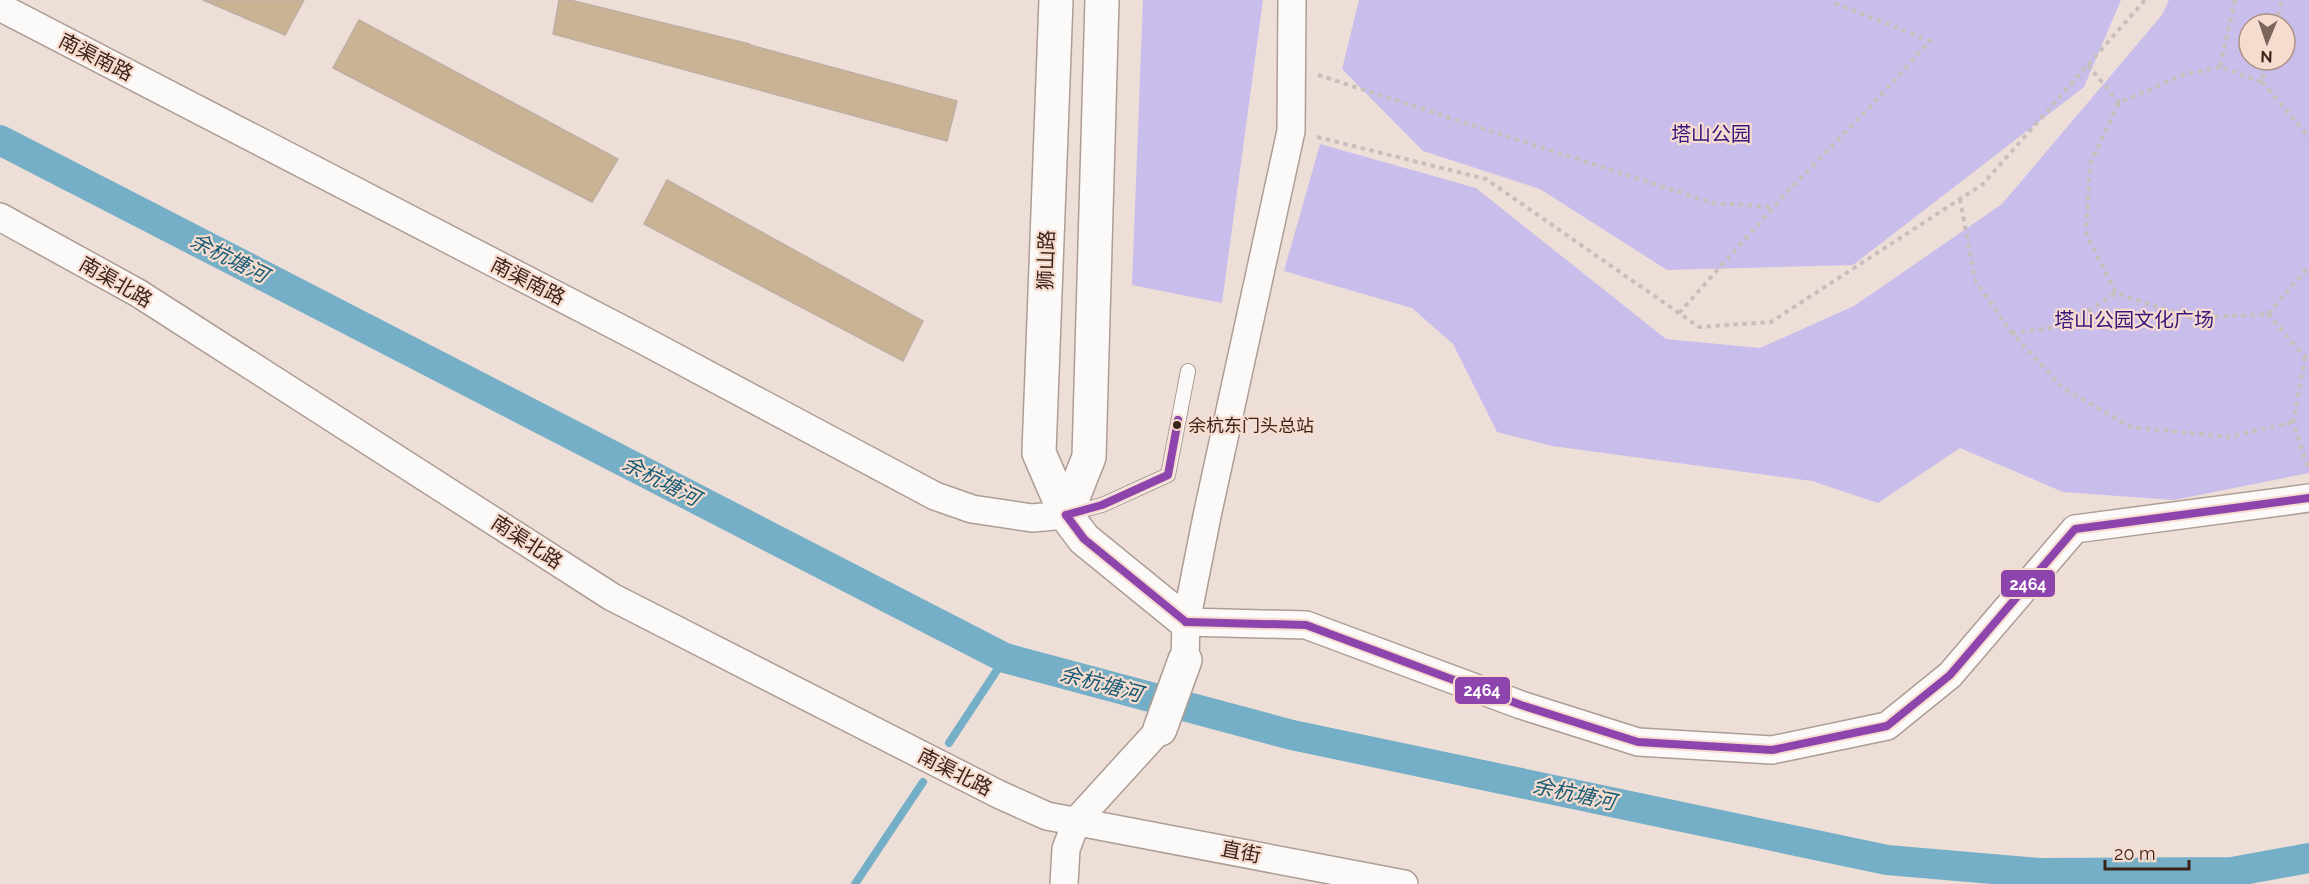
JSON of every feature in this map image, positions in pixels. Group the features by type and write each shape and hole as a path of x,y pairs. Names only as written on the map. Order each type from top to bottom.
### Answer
{"main road":[{"name":"狮山路","path":"1056,0 1039,453 1066,515 1084,538 1186,622"},
{"path":"1066,515 1089,457 1102,0"},
{"path":"1160,729 1185,660"}],"street":[{"path":"1185,660 1186,622 1207,516 1291,131 1292,0"},
{"name":"南渠南路","path":"0,8 639,338 934,496 982,510 1032,518 1066,515"},
{"name":"南渠北路","path":"0,217 138,293 612,597 998,794 1047,816 1077,820"},
{"path":"1186,622 1306,625 1521,705 1638,742 1772,750 1887,726 1950,675 2075,529 2309,498"},
{"path":"1064,884 1066,849 1077,820 1160,729"},
{"name":"直街","path":"1077,820 1404,884"}],"lane":[{"path":"1066,515 1102,505 1168,475 1188,371"}],"path":[{"path":"1679,313 1774,207 1871,106 1930,40 1835,3 1836,0"},
{"path":"1291,131 1486,179 1700,327 1771,322 1983,184 2145,0"},
{"path":"2220,67 2235,0"},
{"path":"2088,65 2119,103"},
{"path":"1292,66 1713,203 1774,207"},
{"path":"2309,136 2262,82 2220,67 2182,75 2119,103 2090,164 2086,233 2116,293 2191,318 2268,315 2309,266"},
{"path":"2262,82 2264,72"},
{"path":"1960,199 1975,280 2012,333 2063,388 2131,427 2229,437 2293,422"},
{"path":"2012,333 2065,326 2116,293"},
{"path":"2268,315 2307,358 2293,422 2309,471"}],"green space":[{"path":"1143,0 1263,0 1222,303 1132,285"},
{"name":"塔山公园","path":"1359,0 2121,0 2084,87 1853,265 1667,270 1540,189 1423,151 1342,69"},
{"name":"塔山公园文化广场","path":"2169,0 2309,0 2309,473 2174,500 2063,492 1960,448 1878,503 1812,481 1552,446 1497,432 1453,344 1412,308 1284,271 1320,144 1476,188 1666,339 1760,348 1854,306 2002,204 2162,15"}],"building":[{"path":"203,0 304,0 285,35"},
{"path":"559,0 570,0 750,44 957,101 947,141 553,34"},
{"path":"359,20 618,159 592,202 333,68"},
{"path":"667,180 923,321 903,361 644,224"}],"waterway":[{"name":"余杭塘河","path":"0,140 1005,658 1292,735 1887,860 2039,873 2232,872 2309,858"},
{"path":"949,743 1005,658"},
{"path":"855,884 923,782"}],"transit line":[{"name":"2464","path":"1066,515 1102,505 1168,475 1178,420"},
{"name":"2464","path":"1186,622 1306,625 1521,705 1638,742 1772,750 1887,726 1950,675 2075,529 2309,498"},
{"name":"2464","path":"1066,515 1084,539 1186,622"}],"place":[{"name":"余杭东门头总站","path":"1177,425"}]}
